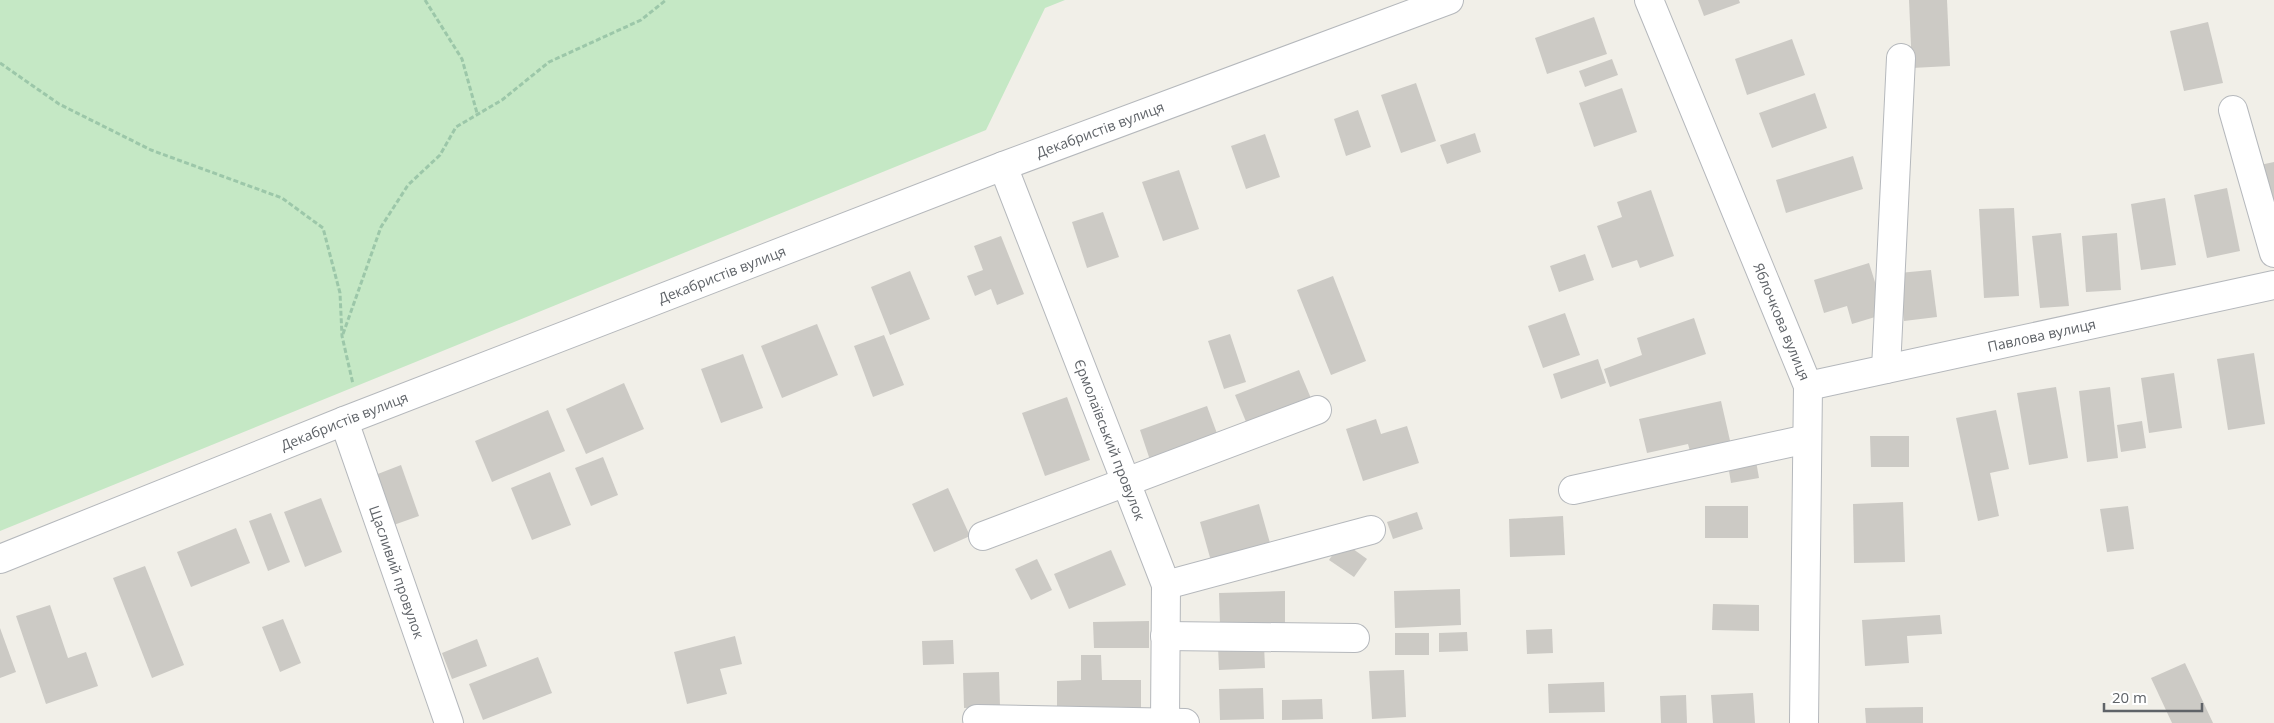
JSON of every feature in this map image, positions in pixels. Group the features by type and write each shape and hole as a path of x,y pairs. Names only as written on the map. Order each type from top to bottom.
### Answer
{"street":[{"name":"Декабристів вулиця","path":"0,559 344,421 1003,166 1448,0"},
{"name":"Яблочкова вулиця","path":"1649,0 1808,386 1804,723"},
{"path":"1886,369 1901,58"},
{"path":"2233,110 2274,253"},
{"name":"Єрмолаївський провулок","path":"1003,166 1166,585 1166,636 1172,723"},
{"name":"Павлова вулиця","path":"1808,386 2274,285"},
{"path":"982,536 1317,410"},
{"name":"Щасливий провулок","path":"344,421 448,723"},
{"path":"1573,490 1807,439"},
{"path":"1166,585 1371,530"},
{"path":"1166,636 1355,638"},
{"path":"977,720 1172,723"}],"path":[{"path":"425,0 462,59 477,113"},
{"path":"342,336 381,227 408,185 440,156 456,126 502,100 549,62 640,20 666,0"},
{"path":"0,63 59,104 151,150 282,198 323,228 340,293 342,336 353,388 344,421"}],"green space":[{"path":"0,0 1065,0 1045,8 986,130 0,531"}],"building":[{"path":"1698,0 1739,0 1740,3 1704,16"},
{"path":"1909,0 1947,0 1950,66 1912,68"},
{"path":"1594,17 1607,54 1547,74 1535,38"},
{"path":"2208,22 2223,83 2184,91 2170,31"},
{"path":"1792,39 1805,75 1747,95 1735,59"},
{"path":"1612,59 1618,75 1585,87 1579,71"},
{"path":"1416,83 1436,141 1401,153 1381,95"},
{"path":"1622,88 1637,132 1594,147 1579,103"},
{"path":"1815,93 1827,128 1772,148 1759,113"},
{"path":"1358,110 1371,147 1346,156 1334,119"},
{"path":"1475,133 1481,152 1447,164 1440,145"},
{"path":"1265,134 1280,177 1246,189 1231,146"},
{"path":"1853,156 1863,189 1786,213 1776,180"},
{"path":"2274,162 2274,216 2260,165"},
{"path":"1179,170 1199,229 1163,241 1142,182"},
{"path":"2227,188 2240,251 2207,258 2194,195"},
{"path":"1651,190 1674,256 1640,268 1637,260 1612,268 1597,226 1622,217 1617,202"},
{"path":"2165,198 2176,265 2141,270 2131,204"},
{"path":"2014,208 2019,296 1984,298 1979,209"},
{"path":"1103,212 1119,257 1087,268 1072,222"},
{"path":"2061,233 2069,306 2040,308 2032,236"},
{"path":"2117,233 2121,290 2086,292 2082,236"},
{"path":"1001,236 1024,294 997,305 991,289 975,296 967,276 983,270 974,246"},
{"path":"1585,254 1594,280 1559,292 1550,266"},
{"path":"1869,263 1885,314 1852,324 1847,306 1824,313 1814,280"},
{"path":"1931,270 1937,317 1904,321 1899,273"},
{"path":"910,271 930,319 890,335 871,287"},
{"path":"1333,276 1366,361 1331,375 1297,290"},
{"path":"1565,313 1580,355 1543,368 1528,326"},
{"path":"1694,318 1706,354 1610,387 1604,369 1642,355 1637,338"},
{"path":"817,324 838,375 782,398 761,346"},
{"path":"1230,334 1246,382 1224,389 1208,341"},
{"path":"884,335 904,385 873,397 854,346"},
{"path":"2254,353 2265,424 2228,430 2217,359"},
{"path":"743,354 763,408 721,423 701,369"},
{"path":"1598,359 1606,383 1561,399 1553,374"},
{"path":"1299,370 1313,403 1249,429 1235,395"},
{"path":"2174,373 2182,428 2149,433 2141,378"},
{"path":"624,383 644,429 586,454 566,409"},
{"path":"2056,387 2068,458 2029,465 2017,393"},
{"path":"2110,387 2118,458 2087,462 2079,391"},
{"path":"1067,397 1090,460 1045,476 1022,413"},
{"path":"1721,401 1731,445 1691,455 1688,444 1647,453 1639,419"},
{"path":"1207,406 1219,439 1151,463 1140,430"},
{"path":"548,410 565,451 492,482 475,441"},
{"path":"1996,410 2009,469 1990,473 1999,516 1978,521 1956,418"},
{"path":"1376,419 1381,434 1407,426 1419,463 1363,481 1346,429"},
{"path":"2142,421 2146,448 2121,452 2117,425"},
{"path":"1870,436 1909,436 1909,467 1871,467"},
{"path":"603,457 618,495 591,506 575,468"},
{"path":"1756,461 1759,478 1731,483 1728,465"},
{"path":"401,465 419,516 388,527 370,477"},
{"path":"550,472 571,525 532,540 511,488"},
{"path":"948,488 970,536 934,552 912,504"},
{"path":"321,498 342,552 305,567 284,512"},
{"path":"1903,502 1905,562 1854,563 1853,504"},
{"path":"1259,504 1270,543 1211,561 1200,522"},
{"path":"1705,506 1748,506 1748,538 1705,538"},
{"path":"2128,506 2134,549 2107,552 2100,509"},
{"path":"1417,512 1423,529 1393,539 1387,522"},
{"path":"271,513 290,562 268,571 249,521"},
{"path":"1563,516 1565,555 1510,557 1509,519"},
{"path":"236,528 250,563 191,587 177,552"},
{"path":"1342,541 1367,559 1354,577 1329,560"},
{"path":"1111,550 1126,585 1069,609 1054,574"},
{"path":"1037,559 1052,590 1031,600 1015,569"},
{"path":"145,566 184,665 152,678 113,578"},
{"path":"1460,589 1461,625 1395,628 1394,591"},
{"path":"1285,591 1285,624 1220,626 1219,593"},
{"path":"1713,604 1759,605 1759,631 1712,630"},
{"path":"50,605 68,658 86,652 98,686 46,704 16,616"},
{"path":"1940,615 1942,634 1907,636 1909,663 1865,666 1862,620"},
{"path":"283,619 301,663 280,672 262,627"},
{"path":"1149,621 1149,648 1094,648 1093,622"},
{"path":"0,628 16,672 0,678"},
{"path":"1552,629 1553,653 1527,654 1526,630"},
{"path":"1467,632 1468,651 1439,652 1439,633"},
{"path":"1395,633 1429,633 1429,655 1395,655"},
{"path":"735,636 742,664 720,669 727,694 687,704 674,652"},
{"path":"477,639 487,666 452,679 442,653"},
{"path":"953,640 954,664 923,665 922,641"},
{"path":"1264,645 1265,668 1219,670 1218,646"},
{"path":"1081,655 1101,655 1102,680 1141,680 1141,710 1057,710 1057,681 1081,680"},
{"path":"538,657 552,693 483,720 469,684"},
{"path":"2185,663 2213,723 2172,723 2151,678"},
{"path":"1404,670 1406,717 1372,719 1369,671"},
{"path":"999,672 1000,707 964,708 963,673"},
{"path":"1604,682 1605,712 1549,713 1548,684"},
{"path":"1263,688 1264,719 1220,720 1219,689"},
{"path":"1753,693 1755,723 1713,723 1711,695"},
{"path":"1686,695 1687,723 1661,723 1660,696"},
{"path":"1322,699 1323,719 1282,720 1282,700"},
{"path":"1923,707 1923,723 1866,723 1865,708"}]}
